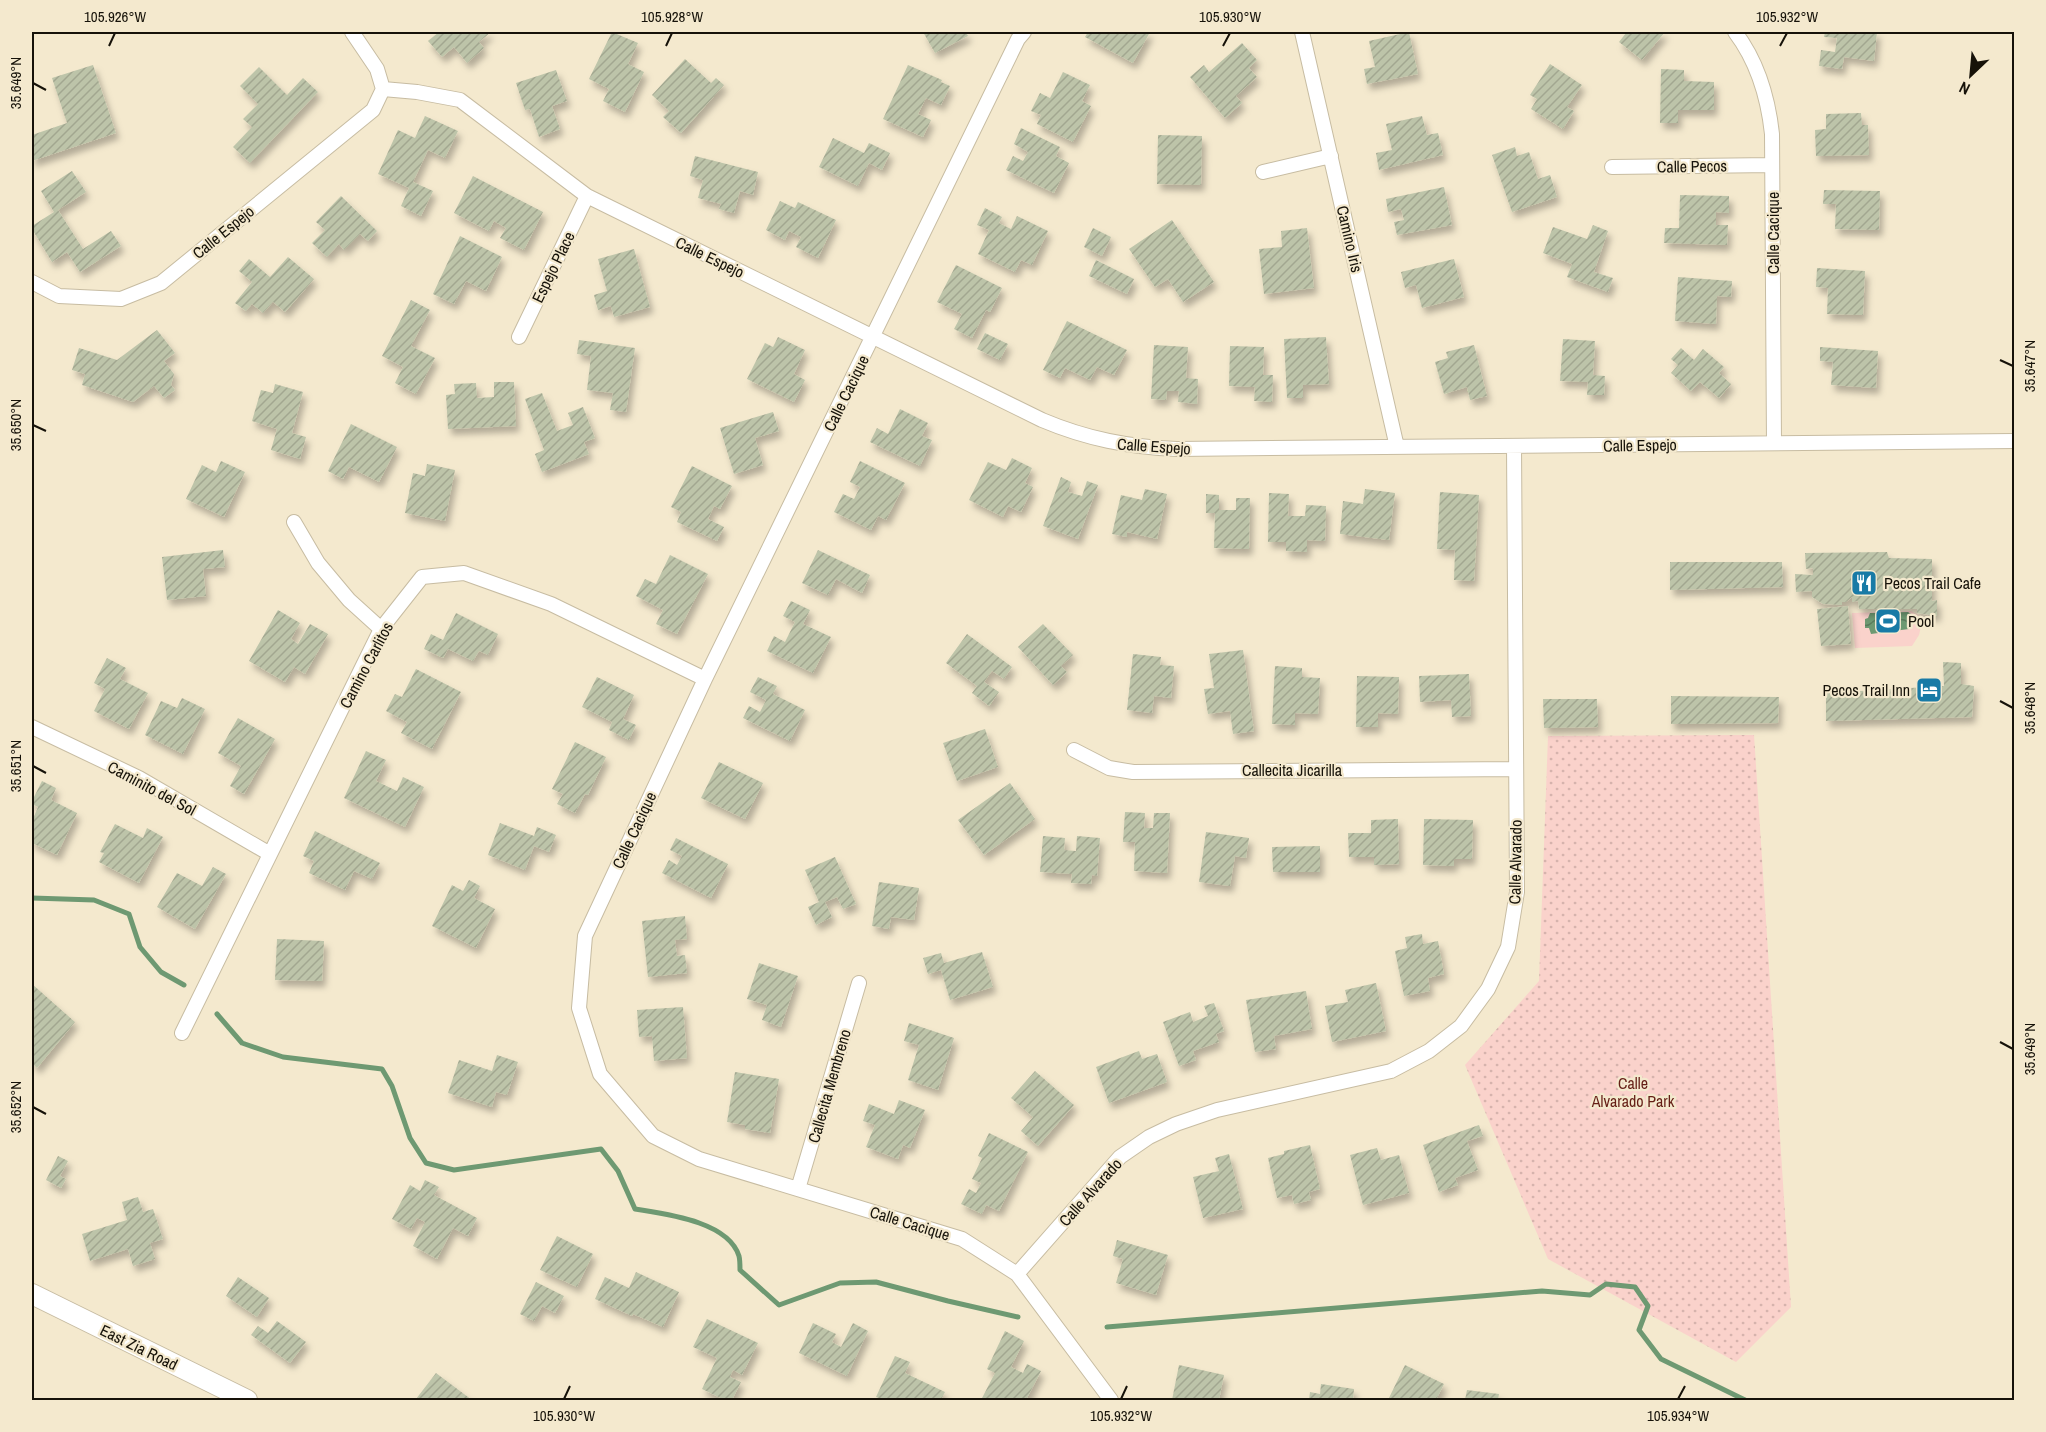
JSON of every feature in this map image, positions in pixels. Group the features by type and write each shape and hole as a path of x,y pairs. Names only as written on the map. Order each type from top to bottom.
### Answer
{"street":[{"path":"352,32 377,69 383,89"},
{"name":"Calle Cacique","path":"1024,32 705,679 585,936 579,1008 600,1074 653,1136 699,1159 962,1239 1017,1274 1111,1401"},
{"name":"Camino Iris","path":"1302,32 1398,447"},
{"name":"Calle Cacique","path":"1735,32 1756,68 1770,118 1774,443"},
{"name":"Calle Espejo","path":"32,282 59,296 121,299 161,283 373,110 383,89 417,92 460,100 587,196 1042,420 1087,437 1111,443 1177,449 2014,441"},
{"path":"1263,172 1331,156"},
{"name":"Calle Pecos","path":"1612,167 1772,165"},
{"name":"Espejo Place","path":"519,337 587,196"},
{"name":"Calle Alvarado","path":"1017,1274 1120,1157 1149,1137 1176,1124 1217,1110 1391,1071 1429,1051 1461,1026 1488,989 1508,947 1517,892 1514,446"},
{"path":"294,522 318,563 349,600 381,629"},
{"name":"Camino Carlitos","path":"182,1033 381,629 422,577 464,573 551,604 705,679"},
{"name":"Caminito del Sol","path":"32,727 139,778 270,854"},
{"name":"Callecita Jicarilla","path":"1074,750 1109,768 1133,772 1515,769"},
{"name":"Callecita Membreno","path":"798,1189 859,983"},
{"name":"East Zia Road","path":"32,1294 247,1401"}],"green space":[{"path":"1911,611 1923,618 1919,635 1912,646 1855,648 1852,613"},
{"name":"Calle Alvarado Park","path":"1754,735 1791,1307 1736,1362 1548,1259 1465,1065 1539,981 1548,736"}],"water":[{"name":"Pool","path":"1908,612 1911,614 1912,626 1909,629 1871,634 1869,628 1865,628 1865,619 1870,613"}],"building":[{"path":"439,32 491,32 479,42 484,48 467,63 454,47 442,57 428,41"},
{"path":"612,32 638,43 628,64 644,72 625,112 603,101 609,89 589,79"},
{"path":"923,32 966,32 968,36 935,53"},
{"path":"1088,32 1150,32 1133,63 1085,37"},
{"path":"1409,32 1418,74 1367,84 1364,69 1375,67 1369,41"},
{"path":"1624,32 1665,32 1642,60 1619,42 1626,33"},
{"path":"1825,32 1877,32 1874,61 1844,57 1842,69 1819,66 1821,50 1835,52 1837,38 1824,37"},
{"path":"1242,43 1257,60 1249,68 1257,77 1236,96 1242,103 1225,118 1190,77 1204,65 1209,72"},
{"path":"685,59 711,83 716,78 724,85 681,133 663,117 669,111 652,95"},
{"path":"1550,64 1582,85 1567,107 1574,111 1563,129 1531,109 1537,99 1530,95"},
{"path":"93,65 116,133 32,161 32,135 67,123 52,78"},
{"path":"908,65 950,86 941,105 926,98 918,114 931,120 923,137 883,119"},
{"path":"259,67 287,95 303,78 318,92 250,163 233,147 252,127 243,119 258,104 240,86"},
{"path":"1661,69 1684,70 1684,81 1714,82 1714,110 1678,110 1678,123 1660,123"},
{"path":"556,70 567,101 552,106 560,129 539,137 530,109 525,110 516,83"},
{"path":"1063,72 1090,85 1082,101 1091,106 1073,142 1037,124 1041,115 1031,111 1040,93 1050,98"},
{"path":"1861,113 1862,125 1868,125 1869,155 1816,156 1815,130 1826,129 1826,114"},
{"path":"425,116 458,131 445,158 428,150 413,182 433,191 421,216 401,206 409,188 378,174 398,130 415,138"},
{"path":"1422,116 1427,135 1438,133 1443,155 1379,170 1376,153 1392,150 1386,124"},
{"path":"1021,128 1060,147 1056,156 1069,163 1054,193 1006,170 1013,156 1023,161 1028,152 1014,144"},
{"path":"1158,135 1202,136 1201,185 1157,184"},
{"path":"833,138 864,153 869,143 890,153 882,170 869,163 858,186 819,167"},
{"path":"1515,147 1517,156 1529,152 1538,179 1550,175 1557,197 1512,212 1492,155"},
{"path":"695,156 758,172 753,195 740,191 734,213 719,209 721,204 698,198 703,180 690,176"},
{"path":"72,171 86,192 58,210 83,249 111,231 121,246 80,272 67,252 52,262 32,229 32,226 54,212 41,191"},
{"path":"473,176 543,212 524,250 500,238 506,228 494,221 489,231 454,213"},
{"path":"1444,187 1452,225 1397,235 1394,222 1404,220 1401,209 1388,212 1386,199"},
{"path":"1824,190 1880,191 1879,230 1835,229 1836,204 1823,204"},
{"path":"1680,195 1729,196 1729,213 1716,212 1716,225 1728,225 1727,245 1664,243 1665,228 1679,228"},
{"path":"341,196 377,231 368,241 360,234 344,250 339,244 327,257 312,243 325,230 316,222"},
{"path":"780,201 795,208 798,202 836,220 818,258 796,247 801,237 789,231 785,240 766,230"},
{"path":"985,208 1002,217 999,223 1011,229 1017,216 1048,231 1032,265 1021,260 1015,272 978,254 989,230 977,225"},
{"path":"1172,220 1214,282 1183,302 1168,279 1155,287 1129,249"},
{"path":"1593,225 1608,231 1594,272 1613,278 1608,292 1567,277 1572,264 1543,253 1553,227 1587,239"},
{"path":"1093,228 1111,237 1102,256 1084,247"},
{"path":"1307,228 1314,288 1264,294 1259,249 1282,247 1281,231"},
{"path":"460,236 502,257 486,291 466,281 454,304 433,294"},
{"path":"634,249 650,307 614,317 611,306 598,310 594,295 607,291 598,259"},
{"path":"288,257 314,279 285,312 273,302 263,313 252,304 246,311 235,303 252,282 239,271 249,259 270,277"},
{"path":"1454,259 1464,297 1422,308 1416,285 1405,288 1401,272"},
{"path":"1096,260 1134,279 1127,294 1089,276"},
{"path":"956,265 1002,288 990,312 986,310 972,338 954,329 962,314 937,302"},
{"path":"1817,268 1865,271 1863,315 1827,314 1828,288 1816,287"},
{"path":"1678,277 1732,281 1731,297 1717,296 1716,324 1675,321"},
{"path":"411,300 430,310 411,346 435,358 416,394 395,383 403,367 382,356"},
{"path":"1067,321 1127,350 1114,375 1097,367 1090,380 1065,368 1060,378 1043,370"},
{"path":"157,330 175,353 164,361 174,374 171,385 175,390 164,398 154,386 133,402 82,385 85,374 72,370 79,348 117,360"},
{"path":"985,333 1008,344 1000,360 977,349"},
{"path":"778,337 805,350 794,374 805,380 794,402 747,379 765,343 773,347"},
{"path":"1326,337 1329,384 1303,385 1303,398 1287,398 1284,339"},
{"path":"1563,339 1595,341 1593,375 1605,376 1604,395 1587,395 1588,382 1560,381"},
{"path":"579,340 635,348 626,412 610,410 613,393 587,390 591,356 577,354"},
{"path":"1154,345 1188,347 1186,378 1198,379 1197,404 1178,402 1179,391 1167,391 1166,400 1151,399"},
{"path":"1474,345 1487,396 1470,400 1467,387 1444,394 1435,362 1448,358 1446,352"},
{"path":"1230,346 1264,347 1263,375 1273,375 1272,402 1254,401 1255,387 1229,386"},
{"path":"1820,347 1878,351 1876,388 1831,385 1833,362 1820,361"},
{"path":"1681,348 1694,360 1703,349 1724,367 1719,373 1731,384 1719,398 1700,382 1691,391 1671,373 1678,365 1671,359"},
{"path":"494,382 514,382 516,426 448,429 446,395 455,394 454,384 476,383 477,398 494,397"},
{"path":"275,384 303,392 292,433 306,437 300,459 271,450 277,429 252,421 261,390 273,393"},
{"path":"542,393 557,431 573,425 568,413 583,407 595,438 584,442 589,454 542,472 535,454 544,450 525,399"},
{"path":"900,409 928,423 922,436 932,440 920,466 870,442 877,428 888,434"},
{"path":"773,412 779,431 755,438 763,465 734,474 720,428"},
{"path":"351,424 397,447 379,482 349,467 343,479 328,471"},
{"path":"1012,458 1032,468 1025,483 1033,487 1021,512 1008,506 1003,517 969,500 988,462 1006,470"},
{"path":"221,461 245,472 224,517 186,499 202,465 216,472"},
{"path":"860,461 905,483 886,520 878,516 871,530 834,512 843,494 854,499 860,487 850,482"},
{"path":"427,464 455,470 445,521 405,513 413,473 425,476"},
{"path":"692,466 732,486 720,509 714,506 708,519 724,527 717,541 677,522 681,512 671,507"},
{"path":"1061,477 1071,482 1068,492 1082,496 1087,481 1098,485 1078,539 1043,526"},
{"path":"1145,489 1167,494 1157,539 1127,532 1127,537 1112,534 1121,495 1142,500"},
{"path":"1365,489 1395,493 1389,540 1340,534 1343,501 1363,504"},
{"path":"1440,492 1479,495 1474,581 1454,580 1455,550 1437,549"},
{"path":"1269,493 1289,494 1288,516 1305,516 1306,505 1326,506 1325,541 1307,540 1307,552 1286,551 1286,542 1268,542"},
{"path":"1206,494 1219,495 1219,510 1236,510 1236,498 1250,498 1249,549 1214,548 1215,513 1206,513"},
{"path":"223,550 225,567 203,569 206,596 167,600 162,557"},
{"path":"818,550 870,575 862,593 836,579 828,595 802,583"},
{"name":"Pecos Trail Cafe","path":"1887,552 1889,558 1932,559 1932,601 1937,600 1937,616 1917,613 1917,609 1859,609 1858,601 1852,602 1852,597 1842,602 1842,605 1823,604 1812,597 1812,591 1796,592 1795,574 1813,575 1813,568 1806,569 1805,553"},
{"path":"670,555 708,574 677,634 656,624 663,610 636,596 645,579 656,584"},
{"path":"1670,562 1782,562 1783,587 1670,590"},
{"path":"791,601 810,610 803,624 831,637 813,673 767,651 774,636 785,642 795,622 783,616"},
{"path":"1848,606 1851,644 1821,646 1817,609"},
{"path":"278,610 300,623 291,639 298,644 310,624 328,634 305,674 294,667 285,682 249,661"},
{"path":"456,613 498,634 488,655 479,651 473,661 448,649 443,658 424,649 431,634 443,640"},
{"path":"1043,624 1073,655 1061,666 1067,672 1053,685 1018,647"},
{"path":"967,634 1012,667 1004,679 992,671 984,682 999,692 989,706 972,693 977,686 946,663"},
{"path":"1243,650 1254,731 1233,734 1230,711 1208,714 1204,689 1214,688 1209,654"},
{"path":"1133,654 1161,657 1160,665 1174,666 1171,698 1154,696 1152,713 1127,710"},
{"path":"107,658 126,668 120,679 148,693 129,729 94,711 105,689 94,683"},
{"name":"Pecos Trail Inn","path":"1943,662 1961,663 1961,684 1974,686 1972,717 1826,721 1826,693 1944,686"},
{"path":"1275,666 1302,668 1302,677 1320,678 1318,714 1295,713 1295,725 1272,724"},
{"path":"416,669 461,692 432,749 401,733 407,722 386,711 395,694 402,697"},
{"path":"1469,674 1471,716 1452,717 1451,700 1420,702 1419,676"},
{"path":"1357,676 1399,677 1398,714 1378,713 1378,727 1356,727"},
{"path":"597,677 634,695 623,719 636,725 629,740 609,730 612,722 582,707"},
{"path":"758,677 777,686 773,694 805,710 790,741 743,718 749,706 760,712 766,700 750,692"},
{"name":"Pecos Trail Inn","path":"1671,696 1779,697 1778,723 1671,724"},
{"path":"182,698 205,709 183,754 145,735 161,701 177,708"},
{"path":"1543,699 1597,699 1598,727 1544,728"},
{"path":"238,718 275,739 244,794 230,786 241,766 218,753"},
{"path":"985,729 998,767 957,781 943,743"},
{"path":"575,742 606,757 588,795 585,794 575,813 557,804 563,794 552,789"},
{"path":"366,751 386,760 376,781 397,791 403,777 424,787 405,827 344,798"},
{"path":"719,762 763,783 745,819 701,798"},
{"path":"42,781 56,788 51,800 77,813 57,855 32,843 32,821 38,807 32,804 32,801"},
{"path":"1010,783 1035,819 984,855 958,820"},
{"path":"1125,812 1145,813 1144,828 1153,828 1154,813 1170,813 1167,873 1134,871 1135,842 1123,842"},
{"path":"1398,819 1399,864 1374,865 1374,857 1349,857 1348,833 1371,833 1371,820"},
{"path":"1424,819 1473,820 1472,859 1454,859 1454,866 1423,865"},
{"path":"500,823 534,836 537,827 556,835 549,852 534,846 525,870 488,855"},
{"path":"115,824 143,838 147,828 163,837 139,883 99,862 104,853 100,852"},
{"path":"315,831 380,863 372,879 354,871 345,890 309,873 314,861 303,856"},
{"path":"1206,832 1249,838 1246,858 1235,856 1230,886 1199,882"},
{"path":"1043,836 1065,838 1064,850 1076,851 1077,836 1100,838 1097,876 1092,875 1091,884 1071,883 1072,874 1040,872"},
{"path":"676,838 728,864 711,898 662,873 669,860 677,865 682,856 670,850"},
{"path":"1320,846 1320,872 1273,872 1272,847"},
{"path":"835,857 856,904 843,909 837,897 825,902 832,917 816,925 808,907 819,902 805,870"},
{"path":"213,867 226,874 195,929 157,907 177,873 202,886"},
{"path":"469,880 480,886 474,898 495,909 476,948 432,926 452,885 463,891"},
{"path":"879,882 919,888 914,920 891,917 889,929 872,926"},
{"path":"685,916 687,939 675,940 677,956 685,955 687,973 648,977 642,921"},
{"path":"1422,934 1423,944 1438,941 1444,974 1428,978 1430,991 1404,996 1395,951 1407,948 1405,937"},
{"path":"277,939 324,941 322,981 275,980"},
{"path":"982,952 993,987 950,1000 941,970 928,974 923,958 941,953 944,963"},
{"path":"759,963 798,976 781,1027 762,1020 767,1005 747,999"},
{"path":"1376,983 1386,1031 1332,1042 1325,1006 1348,1002 1345,990"},
{"path":"32,984 75,1022 37,1068 32,1063"},
{"path":"1306,991 1312,1029 1274,1036 1276,1049 1255,1052 1246,1000"},
{"path":"1214,1003 1224,1031 1216,1034 1219,1042 1193,1051 1196,1060 1179,1066 1163,1022 1190,1012 1193,1022 1208,1016 1204,1006"},
{"path":"683,1007 687,1058 654,1061 652,1036 639,1037 637,1010"},
{"path":"909,1023 954,1038 938,1090 908,1080 919,1045 904,1041"},
{"path":"1139,1051 1142,1059 1157,1054 1167,1082 1109,1103 1096,1067"},
{"path":"497,1055 518,1062 507,1095 496,1092 492,1107 448,1093 459,1060 492,1071"},
{"path":"1035,1071 1074,1105 1038,1146 1021,1131 1033,1117 1011,1098"},
{"path":"735,1072 779,1079 770,1133 745,1129 745,1125 727,1122"},
{"path":"899,1100 925,1110 910,1148 903,1145 898,1159 866,1147 875,1125 863,1121 869,1104 894,1114"},
{"path":"1479,1125 1483,1136 1467,1141 1478,1170 1455,1178 1458,1185 1439,1192 1423,1145"},
{"path":"989,1133 1028,1152 999,1211 986,1205 982,1214 961,1204 969,1189 976,1193 981,1183 972,1179 982,1158 978,1156"},
{"path":"1310,1145 1320,1189 1309,1192 1311,1200 1294,1204 1292,1195 1277,1198 1268,1158 1284,1154 1284,1151"},
{"path":"1377,1148 1381,1160 1399,1155 1409,1193 1363,1205 1350,1155"},
{"path":"1229,1154 1243,1209 1203,1218 1193,1177 1219,1171 1215,1158"},
{"path":"58,1156 68,1161 60,1176 66,1179 61,1188 46,1180"},
{"path":"425,1180 439,1187 434,1195 477,1218 468,1236 453,1228 437,1259 413,1246 425,1222 417,1218 411,1229 392,1219 410,1185 420,1191"},
{"path":"138,1197 143,1212 153,1209 163,1239 150,1243 155,1259 133,1266 128,1249 90,1261 82,1234 127,1220 122,1202"},
{"path":"557,1236 593,1254 577,1287 540,1270"},
{"path":"1117,1240 1168,1255 1156,1295 1116,1283 1123,1259 1113,1256"},
{"path":"636,1272 679,1292 663,1327 595,1299 605,1277 629,1288"},
{"path":"238,1277 269,1298 257,1317 226,1296"},
{"path":"536,1282 564,1296 555,1313 542,1306 534,1321 520,1314"},
{"path":"707,1319 758,1343 742,1375 733,1370 730,1377 741,1382 732,1400 725,1400 702,1389 717,1358 693,1347"},
{"path":"277,1321 306,1342 290,1363 251,1335 258,1326 268,1333"},
{"path":"813,1323 836,1334 832,1342 841,1347 853,1323 868,1331 847,1376 799,1353"},
{"path":"1005,1331 1024,1341 1011,1367 1023,1373 1027,1364 1041,1371 1026,1400 981,1400 995,1373 987,1369"},
{"path":"895,1356 910,1362 905,1373 945,1392 941,1400 884,1400 876,1397"},
{"path":"1179,1365 1224,1375 1219,1400 1172,1400"},
{"path":"1405,1365 1444,1384 1436,1400 1388,1400"},
{"path":"436,1373 472,1400 416,1399"},
{"path":"1321,1384 1354,1389 1353,1400 1309,1400 1310,1392 1320,1394"},
{"path":"1467,1390 1499,1394 1498,1400 1465,1400"}],"waterway":[{"path":"32,898 94,900 129,914 140,947 161,972 184,985"},
{"path":"217,1014 242,1043 283,1057 382,1069 392,1086 410,1138 426,1163 454,1170 601,1149 618,1171 635,1209 694,1221 722,1235 733,1244 739,1256 740,1270 779,1305 840,1283 876,1282 1018,1317"},
{"path":"1107,1327 1542,1291 1590,1295 1606,1284 1635,1287 1648,1306 1639,1330 1661,1359 1745,1400"}],"place":[{"name":"Pecos Trail Cafe","path":"1864,583"},
{"name":"Pool","path":"1888,621"},
{"name":"Pecos Trail Inn","path":"1929,690"}]}
